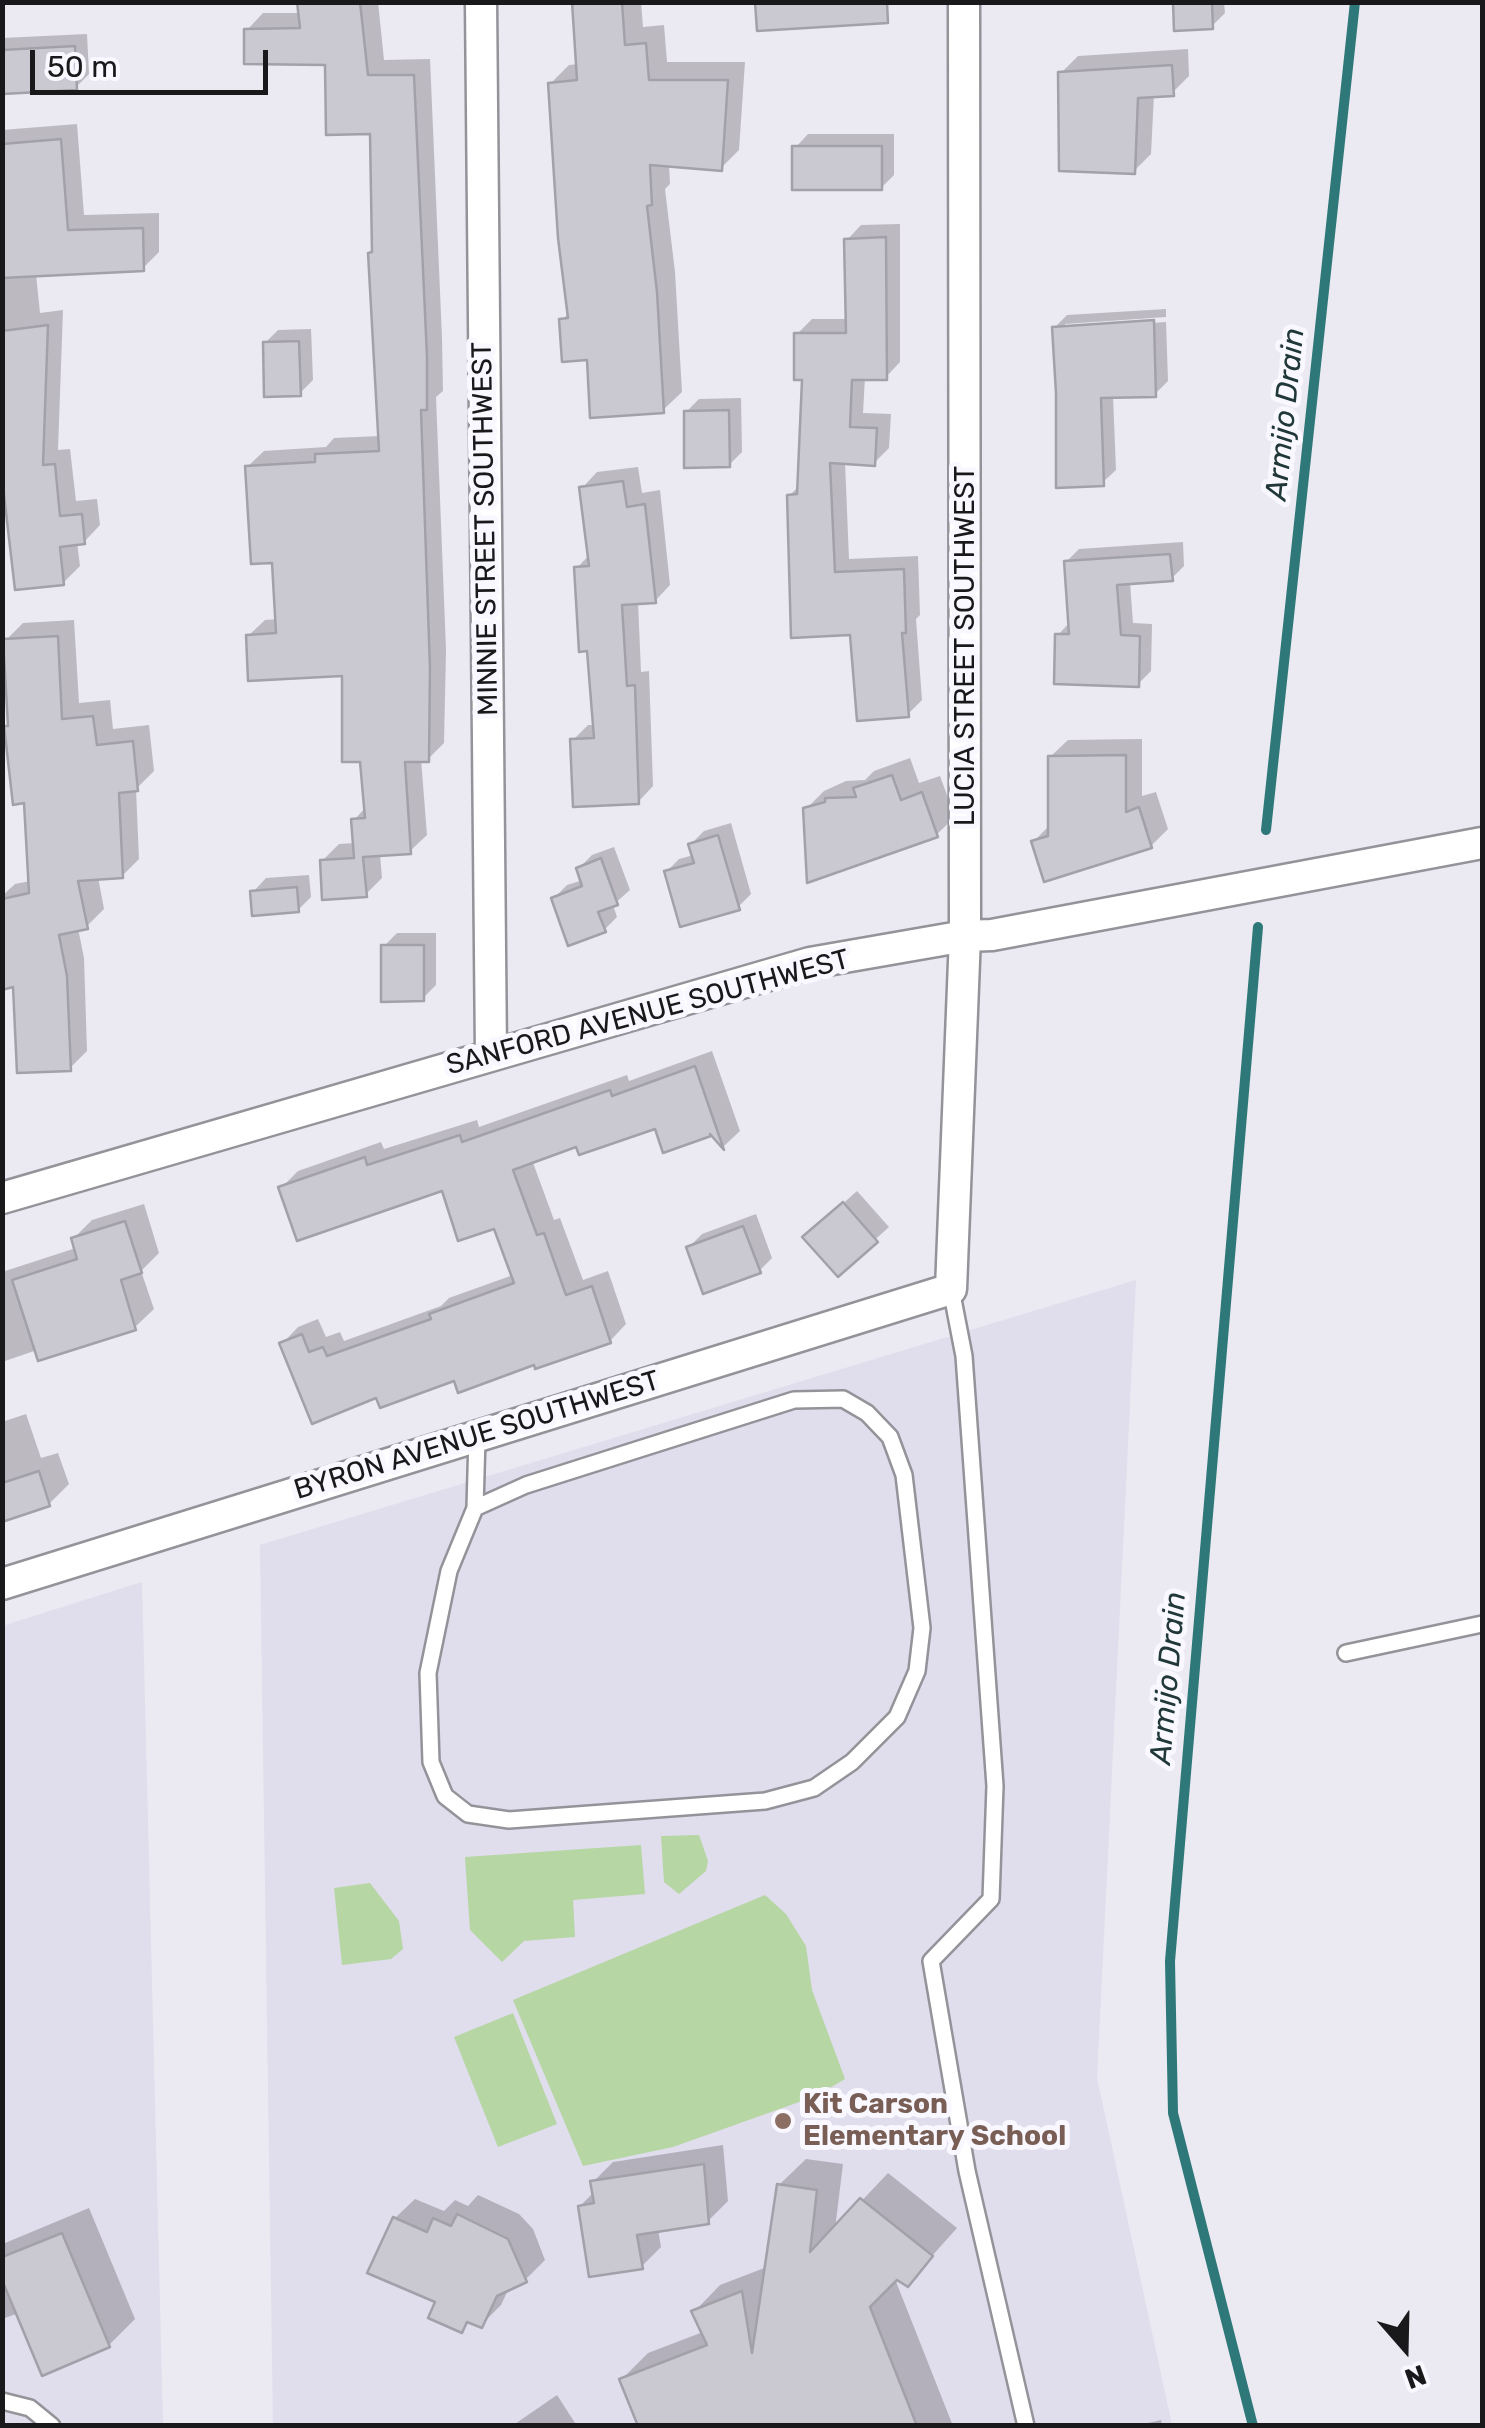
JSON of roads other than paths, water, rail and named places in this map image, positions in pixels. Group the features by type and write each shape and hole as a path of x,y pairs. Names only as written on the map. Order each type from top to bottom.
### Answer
{"street":[{"name":"MINNIE STREET SOUTHWEST","path":"482,2 491,1054"},
{"name":"LUCIA STREET SOUTHWEST","path":"951,1289 965,936 964,2"},
{"name":"SANFORD AVENUE SOUTHWEST","path":"2,1198 810,963 1012,931 1482,843"},
{"name":"BYRON AVENUE SOUTHWEST","path":"2,1584 951,1289"}],"lane":[{"path":"951,1289 964,1356 995,1786 991,1899 930,1961 967,2171 1026,2426"},
{"path":"475,1508 526,1485 794,1400 843,1399 867,1413 890,1436 904,1475 922,1628 916,1670 897,1717 852,1762 814,1788 765,1800 509,1820 468,1814 445,1796 431,1762 428,1673 449,1571 475,1508 478,1438"},
{"path":"1346,1653 1482,1624"},
{"path":"2,2401 30,2408 52,2426"}],"waterway":[{"name":"Armijo Drain","path":"1266,830 1355,2"},
{"name":"Armijo Drain","path":"1253,2426 1173,2113 1170,1961 1258,927"}],"place":[{"name":"Kit Carson Elementary School","path":"783,2121"}]}
